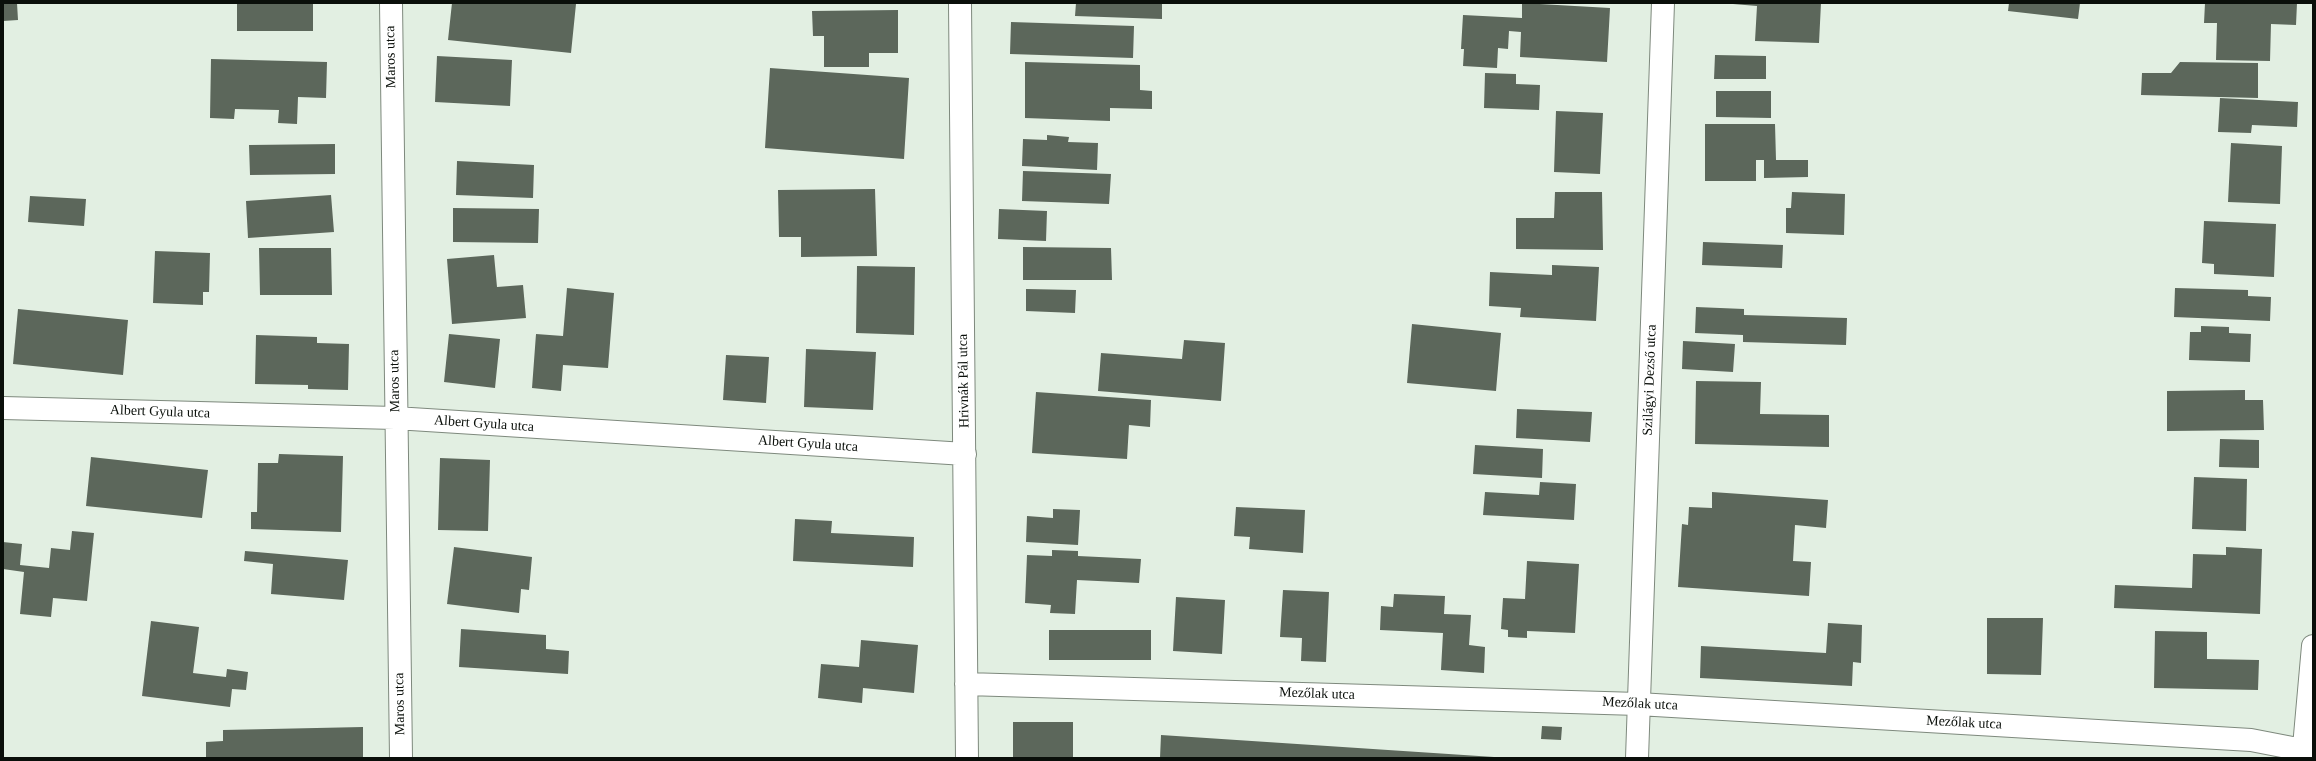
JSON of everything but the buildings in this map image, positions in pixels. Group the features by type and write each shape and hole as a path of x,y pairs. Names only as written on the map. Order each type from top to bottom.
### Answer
{"street":[{"name":"Maros utca","path":"391,3 395,418 401,758"},
{"name":"Hrivnák Pál utca","path":"960,3 966,684 968,758"},
{"name":"Szilágyi Dezső utca","path":"1637,758 1663,3"},
{"name":"Albert Gyula utca","path":"3,408 395,418 965,454"},
{"path":"2306,754 2313,646"},
{"name":"Mezőlak utca","path":"966,684 1638,704 2251,740 2306,754"}]}
